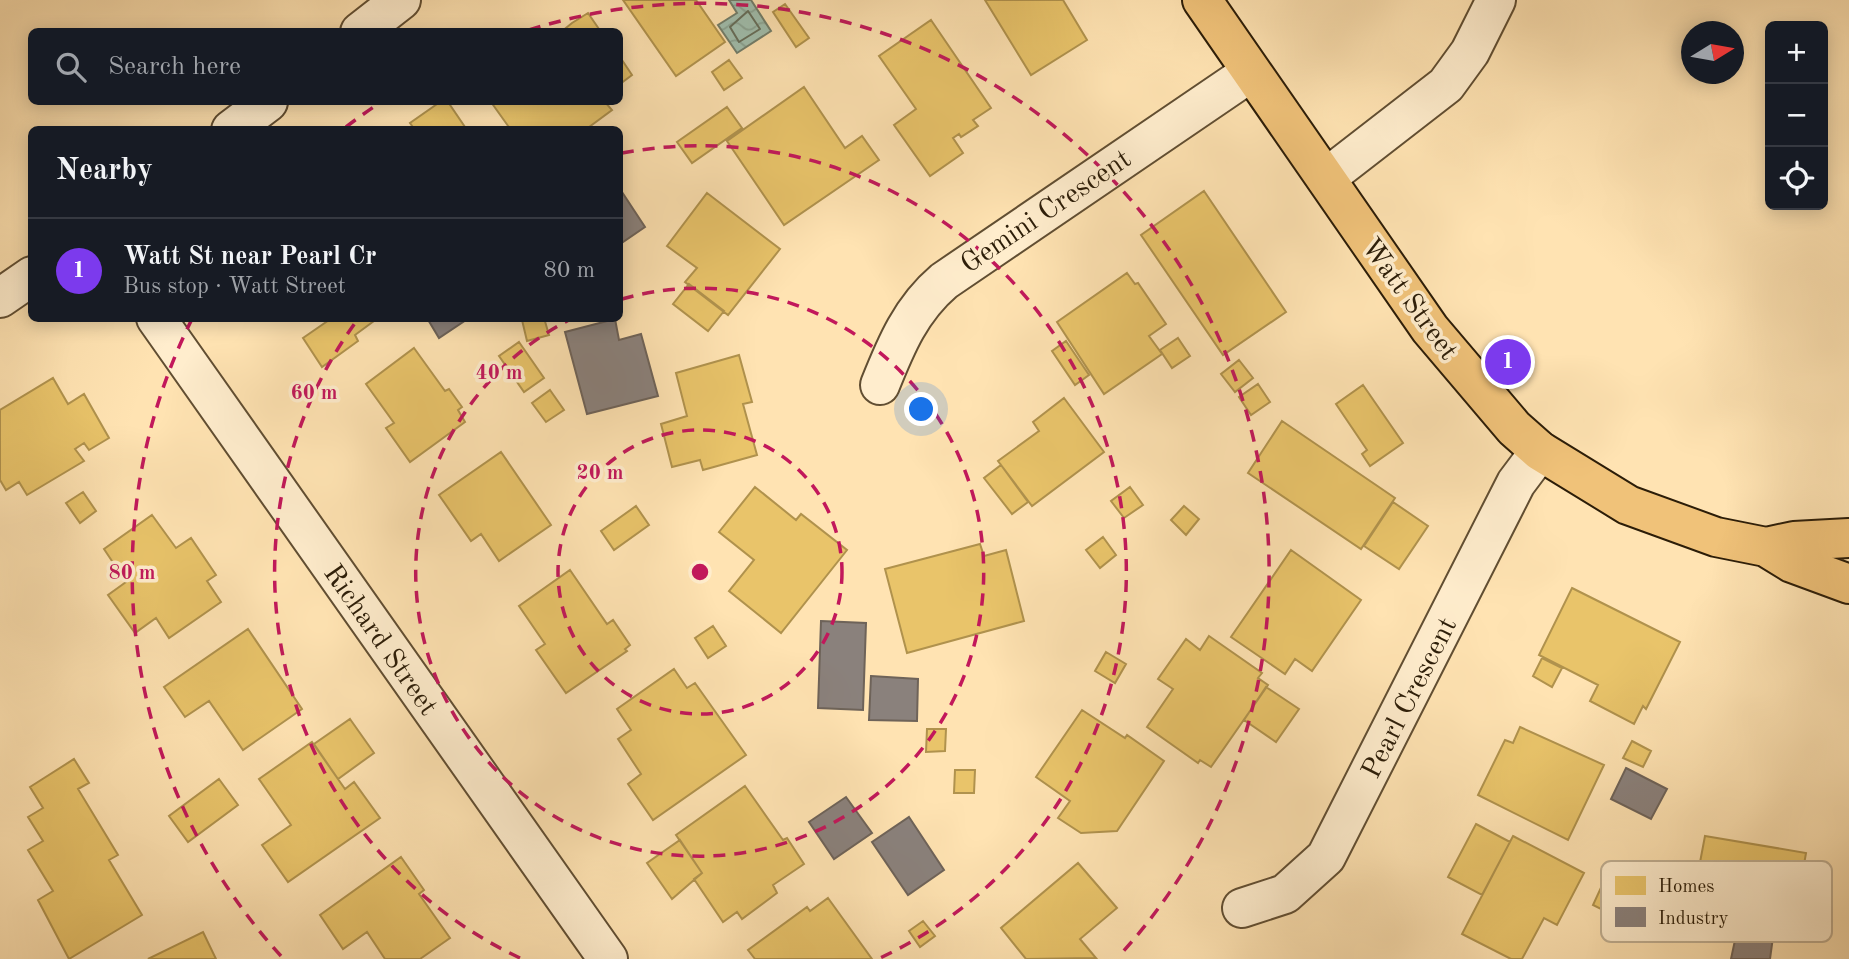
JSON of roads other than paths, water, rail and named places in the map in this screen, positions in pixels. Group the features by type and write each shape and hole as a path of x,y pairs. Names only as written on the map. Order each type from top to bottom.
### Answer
{"main road":[{"name":"Watt Street","path":"1202,0 1430,329 1480,391 1540,451 1628,505 1716,537 1766,547 1792,563 1849,584"},
{"name":"Watt Street","path":"1766,547 1794,541 1849,538"}],"street":[{"path":"365,28 401,0"},
{"path":"1326,178 1446,85 1470,52 1496,0"},
{"name":"Gemini Crescent","path":"880,385 903,330 926,296 951,274 1251,72"},
{"path":"236,126 264,105"},
{"path":"0,298 28,279"},
{"name":"Richard Street","path":"159,322 608,959"},
{"name":"Pearl Crescent","path":"1242,908 1285,894 1326,857 1516,483 1540,451"}],"water":[{"path":"729,0 751,0 771,31 737,53 718,25 737,13"}],"place":[{"name":"Watt St near Pearl Cr","path":"1508,362"}]}
